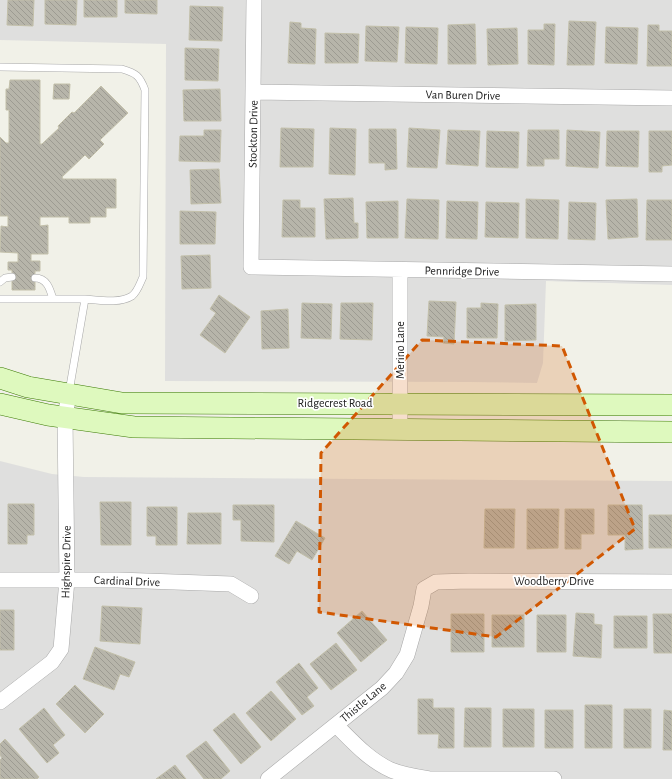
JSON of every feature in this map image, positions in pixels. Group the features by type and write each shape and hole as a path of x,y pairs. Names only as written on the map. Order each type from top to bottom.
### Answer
{"main road":[{"name":"Ridgecrest Road","path":"0,378 28,387 122,403 672,405"},
{"path":"0,404 65,417 134,428 672,432"}],"street":[{"name":"Stockton Drive","path":"251,268 254,0"},
{"name":"Van Buren Drive","path":"254,92 672,98"},
{"name":"Pennridge Drive","path":"251,268 672,274"},
{"name":"Merino Lane","path":"400,270 400,430"},
{"name":"Highspire Drive","path":"0,702 52,662 61,648 67,580 65,417 69,394"},
{"name":"Cardinal Drive","path":"0,580 118,580 231,584 251,596"},
{"name":"Woodberry Drive","path":"436,582 672,582"},
{"name":"Thistle Lane","path":"268,779 382,688 396,673 407,655 421,606 424,589 436,582"},
{"path":"336,725 364,753 392,770 411,776 430,779 554,779"}],"lane":[{"path":"0,67 122,69 133,72 141,80 145,90 143,277 139,287 132,296 120,300 0,299"},
{"path":"0,282 5,278 12,277"},
{"path":"35,278 45,280 53,299"},
{"path":"69,394 85,299"}],"highlighted area":[{"path":"422,340 562,346 635,529 496,637 319,612 321,453"}],"shaded area":[{"path":"0,0 672,0 672,285 546,281 543,363 537,383 165,381 166,44 0,40"},
{"path":"0,461 52,474 84,477 672,481 672,779 0,779"}],"building":[{"path":"8,0 34,0 33,26 7,25"},
{"path":"45,0 77,0 76,25 45,24"},
{"path":"84,0 117,0 117,17 84,17"},
{"path":"125,0 157,0 157,14 125,13"},
{"path":"190,6 223,7 222,41 189,40"},
{"path":"569,21 596,22 594,65 567,65"},
{"path":"290,22 301,23 301,28 316,29 315,64 288,63"},
{"path":"475,24 476,64 448,64 448,25"},
{"path":"544,24 555,24 554,65 528,64 528,30 544,30"},
{"path":"648,25 659,25 659,31 672,31 672,66 647,66"},
{"path":"366,26 399,27 397,62 365,61"},
{"path":"406,27 438,28 437,64 405,63"},
{"path":"606,27 638,28 637,64 605,63"},
{"path":"517,28 518,64 488,65 487,29"},
{"path":"325,33 359,34 358,63 325,63"},
{"path":"185,48 219,49 218,81 185,80"},
{"path":"10,80 40,80 40,144 42,144 59,128 58,126 72,112 74,113 101,86 128,113 100,140 104,144 89,159 85,155 62,177 63,179 116,179 116,208 106,208 106,217 90,217 90,223 69,223 69,217 40,217 40,226 48,225 48,254 31,254 31,261 40,261 40,271 35,271 35,290 12,290 12,270 8,270 8,262 18,262 18,253 0,252 1,226 8,227 8,216 0,216 0,137 6,143 9,143 9,110 6,110 6,89 9,89"},
{"path":"54,84 70,84 69,99 53,99"},
{"path":"220,89 221,121 184,121 183,90"},
{"path":"281,128 314,129 313,167 280,167"},
{"path":"330,128 356,129 355,175 329,174"},
{"path":"409,128 440,130 437,168 407,167"},
{"path":"369,129 396,129 397,169 385,170 385,163 369,163"},
{"path":"204,130 221,130 220,162 179,161 180,136 204,136"},
{"path":"448,130 480,131 478,166 446,164"},
{"path":"528,130 559,130 559,159 544,159 544,166 527,166"},
{"path":"567,130 600,132 598,168 566,166"},
{"path":"487,131 519,132 518,168 486,167"},
{"path":"607,131 639,131 638,167 606,166"},
{"path":"649,131 672,131 672,165 662,166 662,172 649,172"},
{"path":"219,169 221,203 191,204 190,170"},
{"path":"353,198 354,223 358,223 358,238 326,239 324,199"},
{"path":"407,199 439,200 438,239 405,238"},
{"path":"526,199 559,200 558,239 526,238"},
{"path":"637,199 638,237 608,239 606,200"},
{"path":"283,200 300,200 300,208 315,208 315,237 282,237"},
{"path":"647,200 672,200 672,240 646,240"},
{"path":"398,201 398,238 367,238 366,202"},
{"path":"447,201 478,202 477,239 446,238"},
{"path":"486,202 519,203 518,238 485,237"},
{"path":"569,202 596,203 595,240 568,239"},
{"path":"180,211 216,212 215,244 180,244"},
{"path":"210,255 211,288 182,289 181,256"},
{"path":"219,295 250,317 225,353 200,335 216,313 210,309"},
{"path":"429,301 456,302 454,344 443,343 444,337 427,336"},
{"path":"302,303 332,304 331,339 301,338"},
{"path":"341,303 373,303 372,340 340,339"},
{"path":"481,303 498,304 497,338 467,338 467,308 481,308"},
{"path":"536,304 536,340 505,341 505,305"},
{"path":"288,309 289,348 262,349 261,311"},
{"path":"100,502 131,502 131,545 101,545"},
{"path":"8,504 34,504 34,535 27,535 27,544 8,544"},
{"path":"233,505 274,505 274,542 241,541 241,520 233,520"},
{"path":"608,505 642,505 643,549 625,550 625,535 608,535"},
{"path":"147,507 177,507 177,545 156,545 156,536 147,536"},
{"path":"485,509 515,509 514,548 484,548"},
{"path":"527,509 559,509 558,548 527,549"},
{"path":"565,509 594,509 594,534 581,534 581,549 565,549"},
{"path":"188,513 221,513 221,544 187,544"},
{"path":"649,515 672,515 672,548 649,548"},
{"path":"296,521 325,538 312,560 297,551 289,564 275,556"},
{"path":"102,606 142,608 140,644 100,641"},
{"path":"0,610 14,610 14,650 0,650"},
{"path":"362,611 387,640 361,662 337,633"},
{"path":"576,613 594,614 594,624 602,625 601,658 573,656"},
{"path":"451,614 484,614 484,652 451,652"},
{"path":"653,614 672,614 672,653 654,653"},
{"path":"492,615 524,615 524,647 492,647"},
{"path":"537,615 566,615 566,652 537,652"},
{"path":"614,616 647,616 647,648 614,648"},
{"path":"336,643 357,670 331,690 310,664"},
{"path":"95,647 135,662 129,677 120,674 114,690 83,679"},
{"path":"299,663 318,688 307,697 314,706 302,715 276,682"},
{"path":"75,685 104,714 85,733 56,704"},
{"path":"271,691 296,719 271,741 246,713"},
{"path":"418,699 433,699 433,708 454,708 454,748 438,748 439,734 418,734"},
{"path":"585,705 612,705 612,748 585,748"},
{"path":"44,708 65,735 53,745 59,753 47,763 19,729"},
{"path":"465,708 491,708 491,747 464,747"},
{"path":"503,709 534,709 534,747 503,747"},
{"path":"624,709 651,709 651,748 624,748"},
{"path":"545,710 573,710 573,748 545,748"},
{"path":"664,710 672,711 672,750 663,750"},
{"path":"234,713 261,747 241,764 213,730"},
{"path":"5,739 39,777 37,779 0,779 0,760 2,758 0,755 0,744"},
{"path":"206,741 230,771 221,779 204,779 186,756"},
{"path":"175,765 186,779 156,779"}]}
